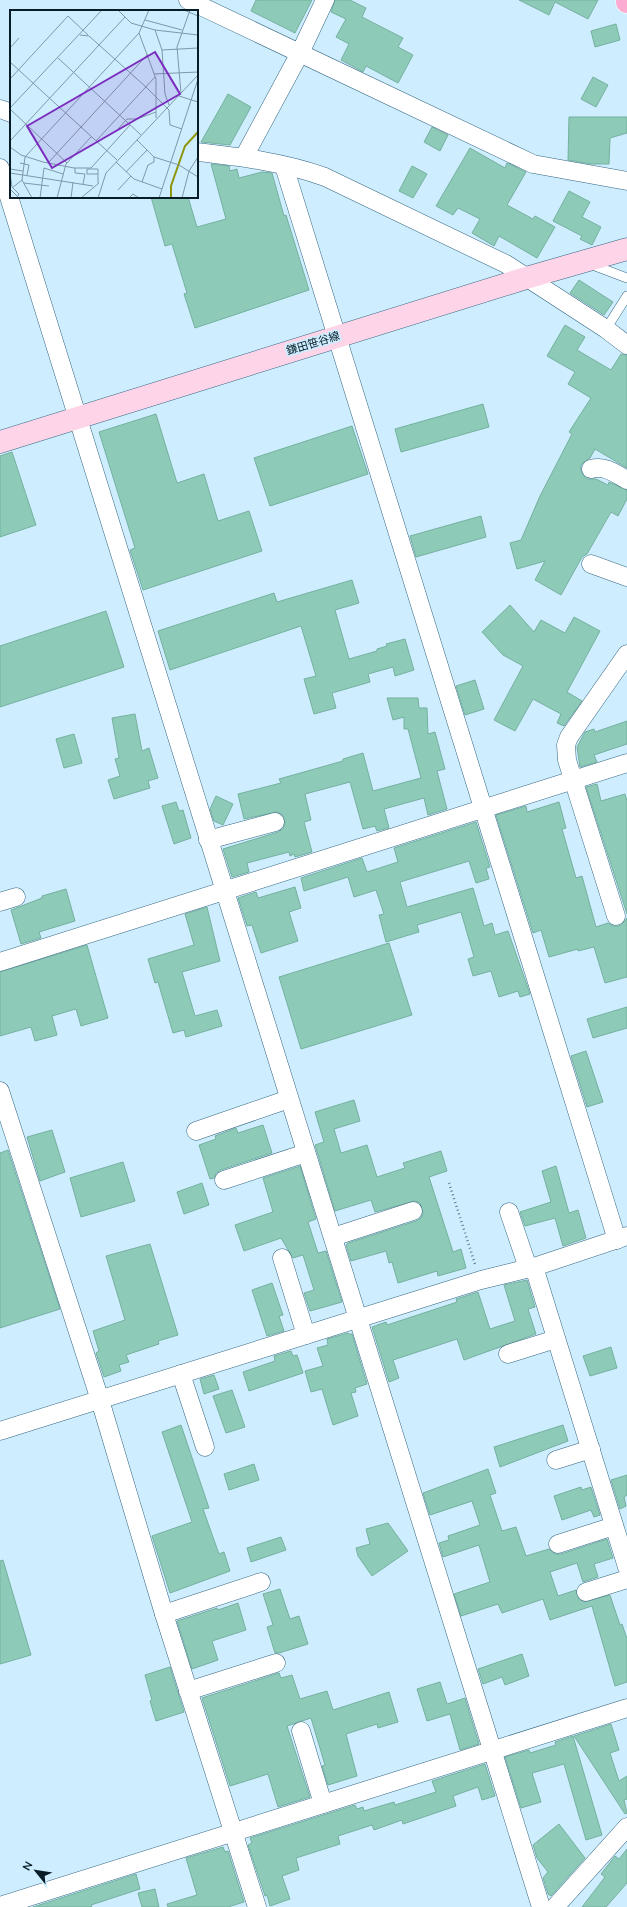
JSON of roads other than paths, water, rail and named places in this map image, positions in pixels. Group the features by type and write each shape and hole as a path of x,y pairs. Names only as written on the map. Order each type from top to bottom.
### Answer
{"street":[{"path":"188,0 533,164 627,181"},
{"path":"244,158 300,53 325,0"},
{"path":"0,109 10,113"},
{"path":"198,152 244,158 313,173 357,192 506,264 606,329 627,345"},
{"path":"0,1431 358,1318 481,1280 531,1268 622,1238 484,808 284,166"},
{"path":"0,168 541,1907"},
{"name":"鎌田笹谷線","path":"0,442 337,336 526,278 627,249"},
{"path":"591,469 597,467 609,470 627,480"},
{"path":"590,564 627,577"},
{"path":"616,916 567,760 567,742 627,654"},
{"path":"0,962 627,763"},
{"path":"208,840 276,822"},
{"path":"0,1091 100,1400 164,1614 257,1907"},
{"path":"196,1131 289,1099"},
{"path":"224,1180 306,1153"},
{"path":"333,1237 413,1211"},
{"path":"509,1212 531,1268 556,1339 591,1449 618,1520 627,1567"},
{"path":"282,1258 306,1335"},
{"path":"508,1354 556,1339"},
{"path":"181,1374 205,1447"},
{"path":"556,1460 591,1449"},
{"path":"558,1544 618,1520"},
{"path":"586,1592 627,1579"},
{"path":"164,1614 261,1582"},
{"path":"188,1691 276,1663"},
{"path":"0,1906 627,1708"},
{"path":"301,1731 323,1804"},
{"path":"556,1907 627,1827"}],"lane":[{"path":"583,262 627,278"},
{"path":"606,329 627,296"}]}
